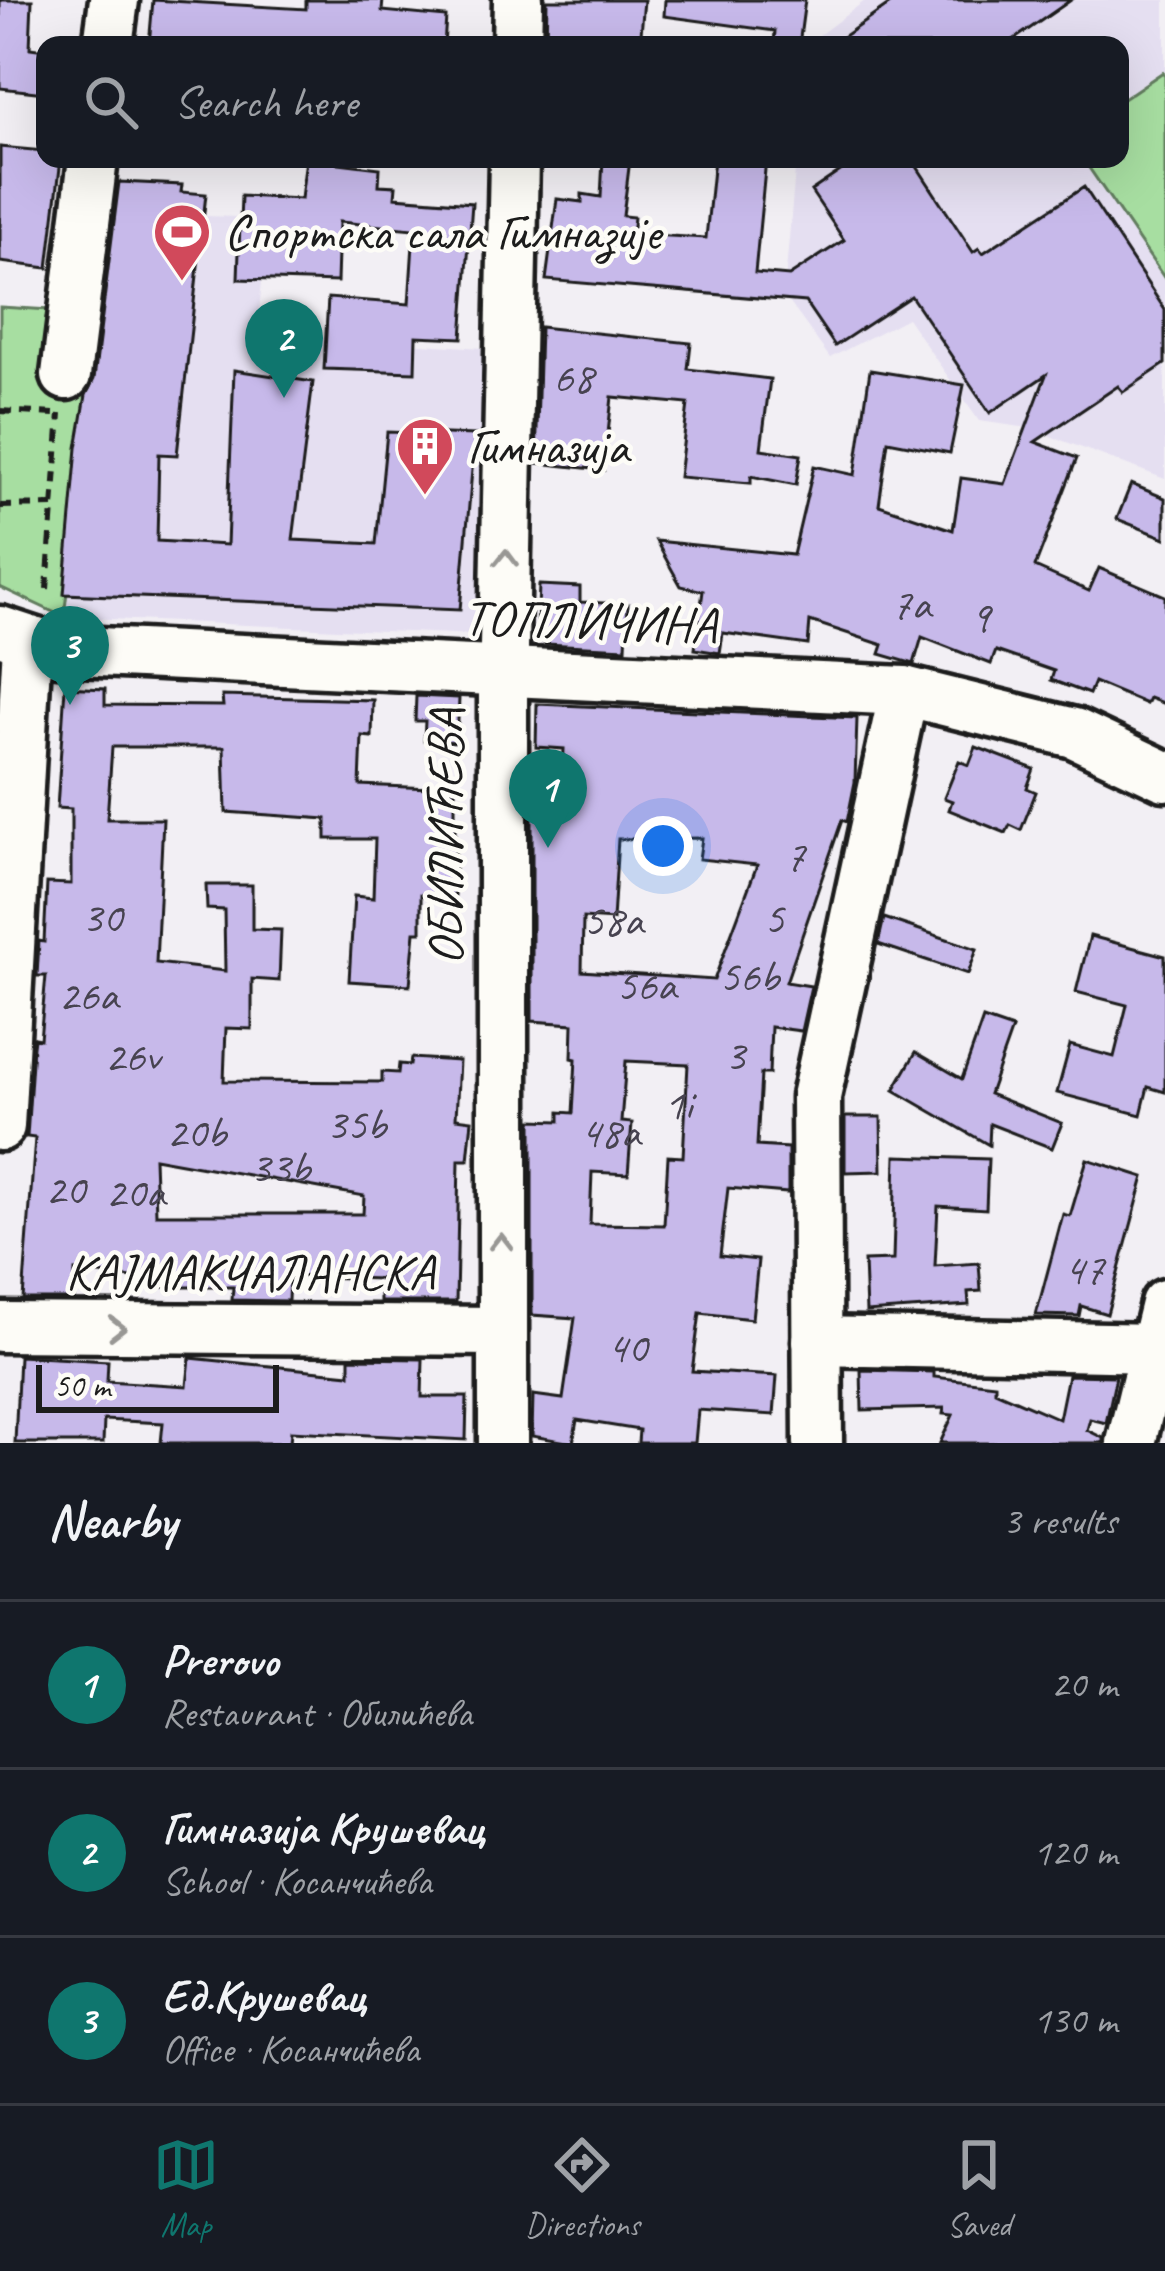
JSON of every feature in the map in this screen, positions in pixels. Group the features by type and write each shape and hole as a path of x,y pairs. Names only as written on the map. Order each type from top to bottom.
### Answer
{"street":[{"path":"109,36 114,0"},
{"path":"517,36 518,0"},
{"path":"63,394 93,168"},
{"name":"ОБИЛИЋЕВА","path":"503,1443 503,675 514,168"},
{"path":"0,1126 14,638"},
{"name":"ТОПЛИЧИНА","path":"14,638 58,650 904,691 1074,733 1165,776"},
{"path":"818,1443 816,1096 904,691"},
{"path":"817,1341 1160,1326 1131,1443"},
{"name":"КАЈМАКЧАЛАНСКА","path":"0,1327 501,1331"}],"path":[{"path":"0,410 63,394 47,589"},
{"path":"0,506 53,506"}],"shaded area":[{"path":"866,0 1165,0 1165,479 1029,428 979,421 907,318 830,358 784,295 795,168 1129,168 1129,36 818,36"},
{"path":"112,213 268,218 257,333 483,348 476,635 64,617"}],"green space":[{"path":"1163,72 1165,279 1089,168 1129,168 1129,95"},
{"path":"0,307 100,313 64,617 0,587"}],"building":[{"path":"0,0 32,0 30,48 36,49 36,92 0,88"},
{"path":"153,0 306,9 306,0 383,0 382,11 446,17 445,36 150,36"},
{"path":"547,0 644,0 641,36 546,36"},
{"path":"665,0 805,0 800,36 775,36 775,31 664,16"},
{"path":"896,0 1071,0 1019,36 844,36"},
{"path":"0,147 36,150 36,168 60,168 48,268 0,262"},
{"path":"305,168 380,168 379,185 396,186 395,197 472,203 462,338 416,336 415,372 324,369 328,298 409,304 414,229 339,222 337,282 238,279 241,196 301,199"},
{"path":"603,168 629,168 623,216 634,217 632,234 706,238 713,168 765,168 755,273 789,276 844,240 811,191 845,168 918,168 973,252 979,248 983,253 1084,187 1165,310 1165,364 1123,392 1118,386 1035,442 1077,458 1035,567 1089,591 1099,568 1165,596 1165,704 1149,698 1146,704 1094,682 1089,694 1051,680 1054,671 996,651 991,664 922,637 914,664 880,654 883,645 810,621 808,645 723,633 720,653 695,649 703,591 681,586 656,541 793,555 814,466 855,475 870,370 964,385 950,453 888,441 879,505 953,530 961,478 1005,484 1046,375 990,413 911,296 835,346 805,302 546,280 557,199 582,202 582,194 601,197"},
{"name":"Гимназија","path":"119,182 182,185 181,192 206,194 177,455 159,454 157,541 227,545 234,370 313,382 293,540 376,544 387,432 475,435 460,610 64,594 77,448 86,395 94,379"},
{"path":"540,327 691,343 688,369 770,379 761,449 801,455 796,485 751,476 751,483 679,477 688,404 612,397 604,470 536,463"},
{"path":"1131,484 1165,498 1165,538 1117,519"},
{"path":"539,585 580,587 580,602 628,604 626,648 545,644 537,634"},
{"path":"65,687 105,689 105,705 223,706 222,696 373,700 372,737 362,736 360,785 455,789 455,895 421,894 421,932 415,932 410,985 349,981 354,896 373,898 375,839 326,839 326,819 226,812 224,747 112,747 107,819 163,819 156,963 225,971 224,910 207,909 206,885 252,885 252,929 281,930 279,981 252,979 252,1029 226,1028 224,1081 382,1082 382,1072 398,1073 399,1064 410,1065 411,1058 459,1061 456,1118 472,1120 468,1160 459,1160 456,1302 380,1302 380,1279 289,1276 288,1301 232,1300 233,1287 133,1287 133,1278 75,1271 74,1299 23,1299 35,1138 27,1137 33,1046 34,1038 40,1039 46,976 37,976 39,941 44,942 47,883 71,884 71,809 57,808","holes":["154,1158 364,1196 363,1214 156,1214"]},
{"path":"416,696 459,698 457,742 424,740 425,721 415,721"},
{"path":"537,704 857,718 855,782 847,822 842,820 786,982 811,986 801,1031 771,1027 769,1074 761,1074 757,1146 788,1148 788,1193 728,1188 720,1256 758,1260 752,1319 700,1313 692,1371 777,1376 774,1415 698,1410 695,1443 638,1443 639,1430 577,1420 573,1443 532,1436 533,1395 563,1399 575,1318 532,1315 532,1120 560,1121 560,1112 573,1113 576,1059 572,1058 573,1024 532,1021 532,792 562,793 564,749 536,747","holes":["702,838 699,859 757,865 714,980 582,971 583,918 613,920 618,839","626,1061 688,1064 683,1157 668,1156 664,1225 590,1224 592,1172 628,1174 632,1123 621,1122"]},
{"path":"976,747 1034,769 1027,788 1036,792 1021,830 1010,825 1006,833 949,810 952,801 944,798 959,761 969,765"},
{"path":"884,918 977,949 968,974 878,944"},
{"path":"1090,936 1165,956 1165,1092 1148,1087 1141,1115 1057,1093 1070,1045 1114,1057 1127,1005 1076,992"},
{"path":"983,1019 1012,1029 989,1094 1062,1123 1052,1148 990,1124 989,1145 894,1090 916,1052 962,1079"},
{"path":"845,1117 881,1117 882,1171 845,1172"},
{"path":"896,1156 988,1159 986,1209 938,1206 935,1266 979,1263 981,1291 968,1292 969,1305 866,1312 864,1261 893,1260"},
{"path":"1087,1159 1144,1177 1107,1314 1081,1306 1079,1316 1036,1315 1063,1214 1070,1216"},
{"path":"19,1356 108,1361 107,1381 187,1386 190,1358 350,1374 350,1358 423,1359 422,1397 467,1397 466,1440 291,1431 290,1443 161,1443 163,1423 104,1420 103,1443 15,1443"},
{"path":"861,1370 934,1372 934,1377 995,1384 995,1391 1059,1419 1068,1375 1116,1376 1106,1423 1090,1419 1087,1430 1103,1438 1103,1443 940,1443 953,1415 943,1414 944,1408 862,1410"}],"place":[{"name":"Спортска сала Гимназије","path":"182,283"},
{"name":"Гимназија Крушевац","path":"284,398"},
{"name":"Гимназија","path":"425,497"},
{"name":"Ед.Крушевац","path":"70,705"},
{"name":"Prerovo","path":"548,848"}]}
